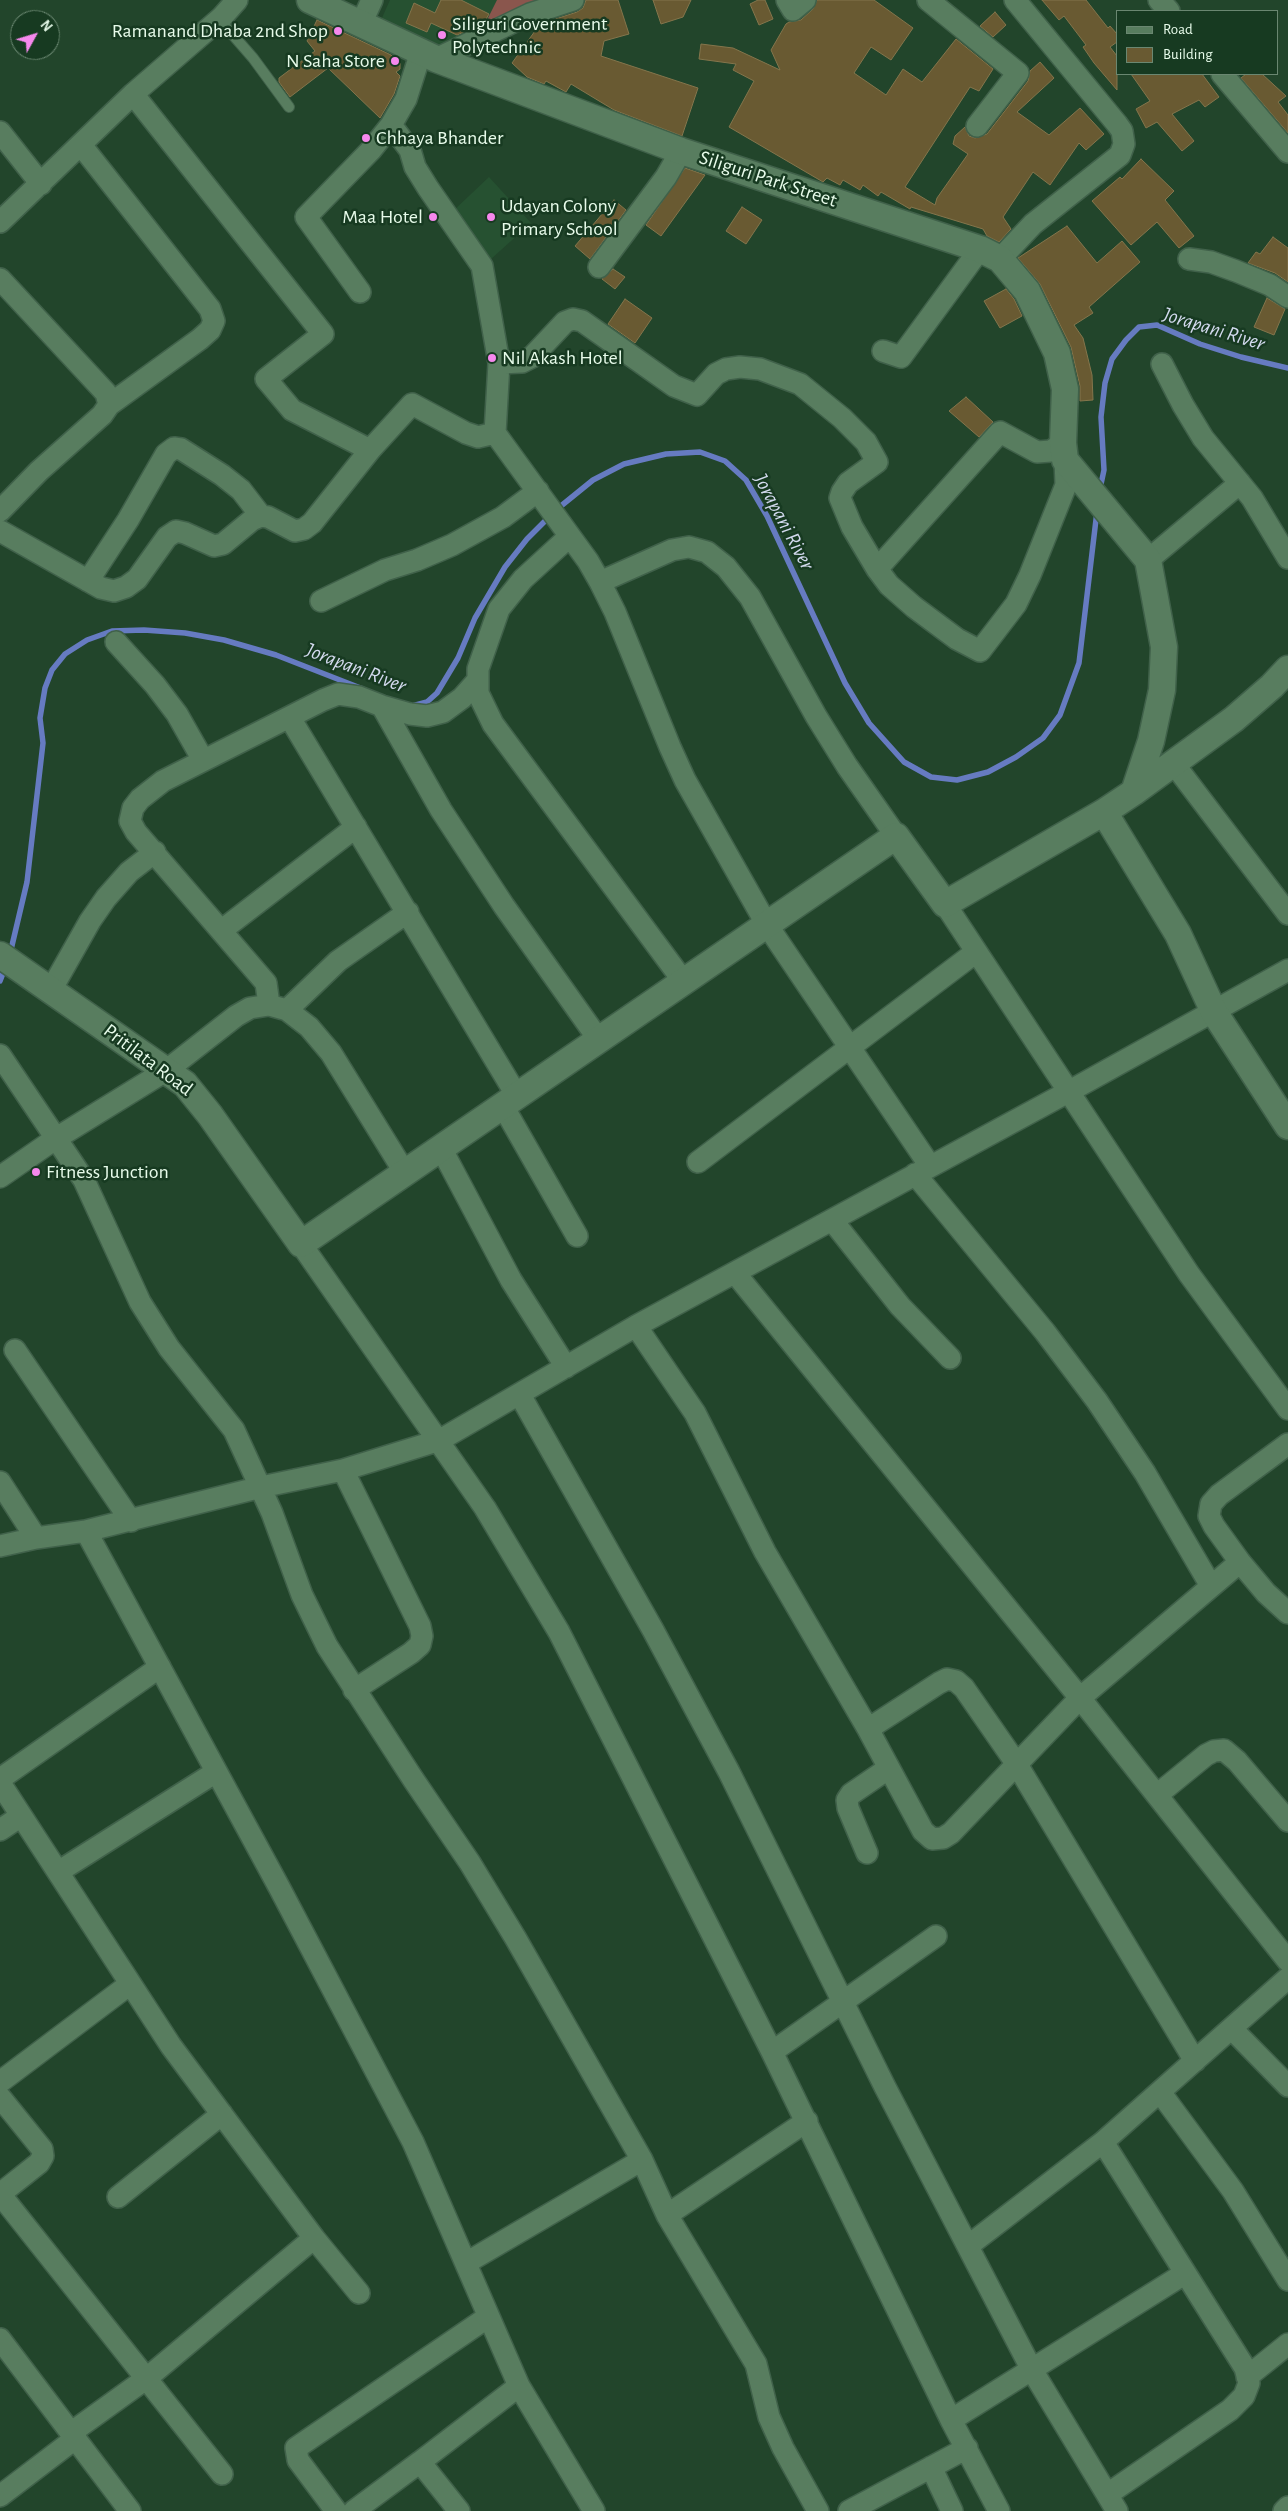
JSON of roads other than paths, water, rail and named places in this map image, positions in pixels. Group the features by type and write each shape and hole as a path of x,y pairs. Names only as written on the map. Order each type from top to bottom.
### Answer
{"street":[{"path":"0,222 133,94 219,19 236,0"},
{"name":"Siliguri Park Street","path":"310,0 428,55 682,150 990,254"},
{"path":"362,24 372,0"},
{"path":"360,292 306,217 370,150 391,125 428,55 530,14 573,0"},
{"path":"787,0 793,10 806,0"},
{"path":"928,0 1018,73 977,126"},
{"path":"883,351 902,357 990,254 1033,224 1120,154 1124,144 1122,131 1117,124 1015,0"},
{"path":"1159,0 1168,10"},
{"path":"1223,75 1288,152"},
{"path":"133,94 323,334 266,379 292,410 370,450"},
{"path":"391,125 410,150 415,167 428,188 482,266 499,363 495,433 569,534 600,582 615,612 685,780 767,925 850,1046 922,1170 1097,1401 1145,1474 1211,1586"},
{"path":"0,132 41,184"},
{"path":"0,512 39,471 102,415 109,405 200,339 210,330 214,322 210,309 81,145"},
{"path":"599,266 666,177 682,150"},
{"path":"499,363 522,362 532,357 565,322 573,319 582,321 674,386 697,394 716,374 726,369 740,367 760,369 800,384 848,424 866,442 877,462 848,484 840,498 852,527 877,569 890,585 914,607 957,639 980,651 1016,604 1030,575 1066,485 1064,452 1065,389 1057,353 1027,291 990,254"},
{"path":"1189,259 1211,262 1236,271 1270,285 1288,296"},
{"path":"0,278 106,393 109,405"},
{"path":"1162,364 1183,405 1203,438 1252,498 1288,558"},
{"path":"2,536 101,588 114,591 126,587 137,579 167,536 176,531 214,546 223,544 252,520 261,516 268,516 295,531 304,529 312,523 370,450 412,404 466,433 478,437 495,433"},
{"path":"877,569 1000,432 1037,452 1064,452"},
{"path":"88,581 128,520 166,454 174,448 180,449 222,475 241,490 261,516"},
{"path":"1064,452 1083,480 1142,552 1164,647 1162,690 1151,741 1134,792"},
{"path":"1142,552 1240,483"},
{"path":"321,601 384,570 417,560 452,545 503,517 540,493"},
{"path":"569,534 523,579 499,609 478,669 478,694 493,724 684,982"},
{"path":"600,582 672,550 689,547 707,552 726,567 750,597 816,716 847,766 945,904 1188,1274 1288,1409"},
{"path":"116,642 155,684 177,714 203,760"},
{"path":"945,904 1104,812 1134,792 1234,718 1272,686 1288,669"},
{"path":"278,1008 266,983 136,832 130,821 133,808 140,799 163,781 338,694 359,697 410,714 427,716 443,712 462,698 478,680"},
{"path":"382,706 452,826 504,906 599,1040"},
{"path":"290,718 408,912 510,1101 577,1236"},
{"path":"1174,764 1288,914"},
{"path":"1104,812 1178,934 1214,1012 1288,1126"},
{"path":"222,930 356,827"},
{"path":"896,836 301,1244 367,1341 440,1440 485,1508 559,1632 772,2052 951,2420 999,2511"},
{"path":"47,988 106,898 129,872 155,852"},
{"path":"278,1008 338,961 408,912"},
{"path":"698,1162 976,952"},
{"name":"Pritilata Road","path":"0,955 185,1084 301,1244"},
{"path":"0,1546 131,1521 261,1487 342,1470 440,1440 636,1326 1068,1092 1288,970"},
{"path":"0,1177 55,1139 167,1070 236,1016 250,1008 278,1008 309,1027 331,1053 405,1173"},
{"path":"0,1055 84,1180 140,1302 169,1348 234,1430 261,1487 302,1595 327,1646 354,1690 470,1863 516,1939 642,2160 667,2215 756,2364 770,2417 783,2448 818,2511"},
{"path":"441,1148 511,1280 566,1366"},
{"path":"832,1220 900,1306 950,1358"},
{"path":"735,1273 1080,1698 1288,1961"},
{"path":"636,1326 694,1413 765,1552 868,1729 923,1831 932,1839 943,1838 951,1833 1080,1698 1240,1562"},
{"path":"16,1350 131,1521"},
{"path":"520,1395 653,1630 729,1772 843,2002 1032,2370 1113,2502 1230,2410 1244,2396 1248,2383 1245,2368 1184,2274 1103,2142"},
{"path":"1288,1444 1211,1504 1209,1516 1240,1562 1266,1593 1288,1613"},
{"path":"342,1470 420,1626 422,1636 420,1645 411,1653 354,1690"},
{"path":"0,1482 36,1538"},
{"path":"86,1531 413,2142 520,2386 594,2511"},
{"path":"0,1779 160,1667"},
{"path":"868,1729 947,1679 956,1681 964,1688 1016,1763 1195,2061"},
{"path":"1157,1795 1206,1755 1214,1751 1224,1750 1237,1761 1288,1821"},
{"path":"867,1853 848,1808 847,1800 851,1794 889,1768"},
{"path":"58,1872 216,1772"},
{"path":"0,1783 171,2046 314,2238 359,2293"},
{"path":"0,1830 21,1816"},
{"path":"772,2052 936,1936"},
{"path":"968,2246 1103,2142 1288,1978"},
{"path":"0,2082 130,1984"},
{"path":"1232,2029 1288,2086"},
{"path":"1160,2092 1233,2191 1288,2280"},
{"path":"0,2097 42,2149 43,2156 39,2163 0,2194 222,2474"},
{"path":"118,2197 222,2114"},
{"path":"667,2215 807,2122"},
{"path":"466,2263 642,2160"},
{"path":"0,2496 146,2378 314,2238"},
{"path":"951,2420 1184,2274"},
{"path":"336,2511 298,2460 296,2448 488,2316"},
{"path":"0,2339 130,2511"},
{"path":"1247,2377 1288,2344"},
{"path":"354,2511 520,2386"},
{"path":"849,2511 967,2448"},
{"path":"420,2462 459,2511"},
{"path":"931,2467 952,2511"},
{"path":"1284,2511 1288,2507"}],"lane":[{"path":"219,19 253,58 290,107"}],"waterway":[{"name":"Jorapani River","path":"1100,489 1104,470 1101,417 1105,383 1112,359 1126,340 1139,327 1157,325 1200,344 1241,357 1288,368"},
{"name":"Jorapani River","path":"556,510 593,480 624,464 666,454 700,452 725,461 746,480 767,516 845,683 869,723 904,762 931,777 957,780 988,772 1016,757 1043,738 1060,715 1079,663 1097,511"},
{"name":"Jorapani River","path":"412,706 427,702 437,693 458,658 475,618 505,567 527,539 550,516"},
{"name":"Jorapani River","path":"10,954 27,882 43,743 40,718 45,688 52,670 65,654 87,640 112,631 144,630 185,633 224,640 276,655 363,689"},
{"name":"Jorapani River","path":"0,981 5,968"}],"place":[{"name":"Ramanand Dhaba 2nd Shop","path":"338,31"},
{"name":"Siliguri Government Polytechnic","path":"442,35"},
{"name":"N Saha Store","path":"395,61"},
{"name":"Chhaya Bhander","path":"366,138"},
{"name":"Maa Hotel","path":"433,217"},
{"name":"Udayan Colony Primary School","path":"491,217"},
{"name":"Nil Akash Hotel","path":"492,358"},
{"name":"Fitness Junction","path":"36,1172"}]}
